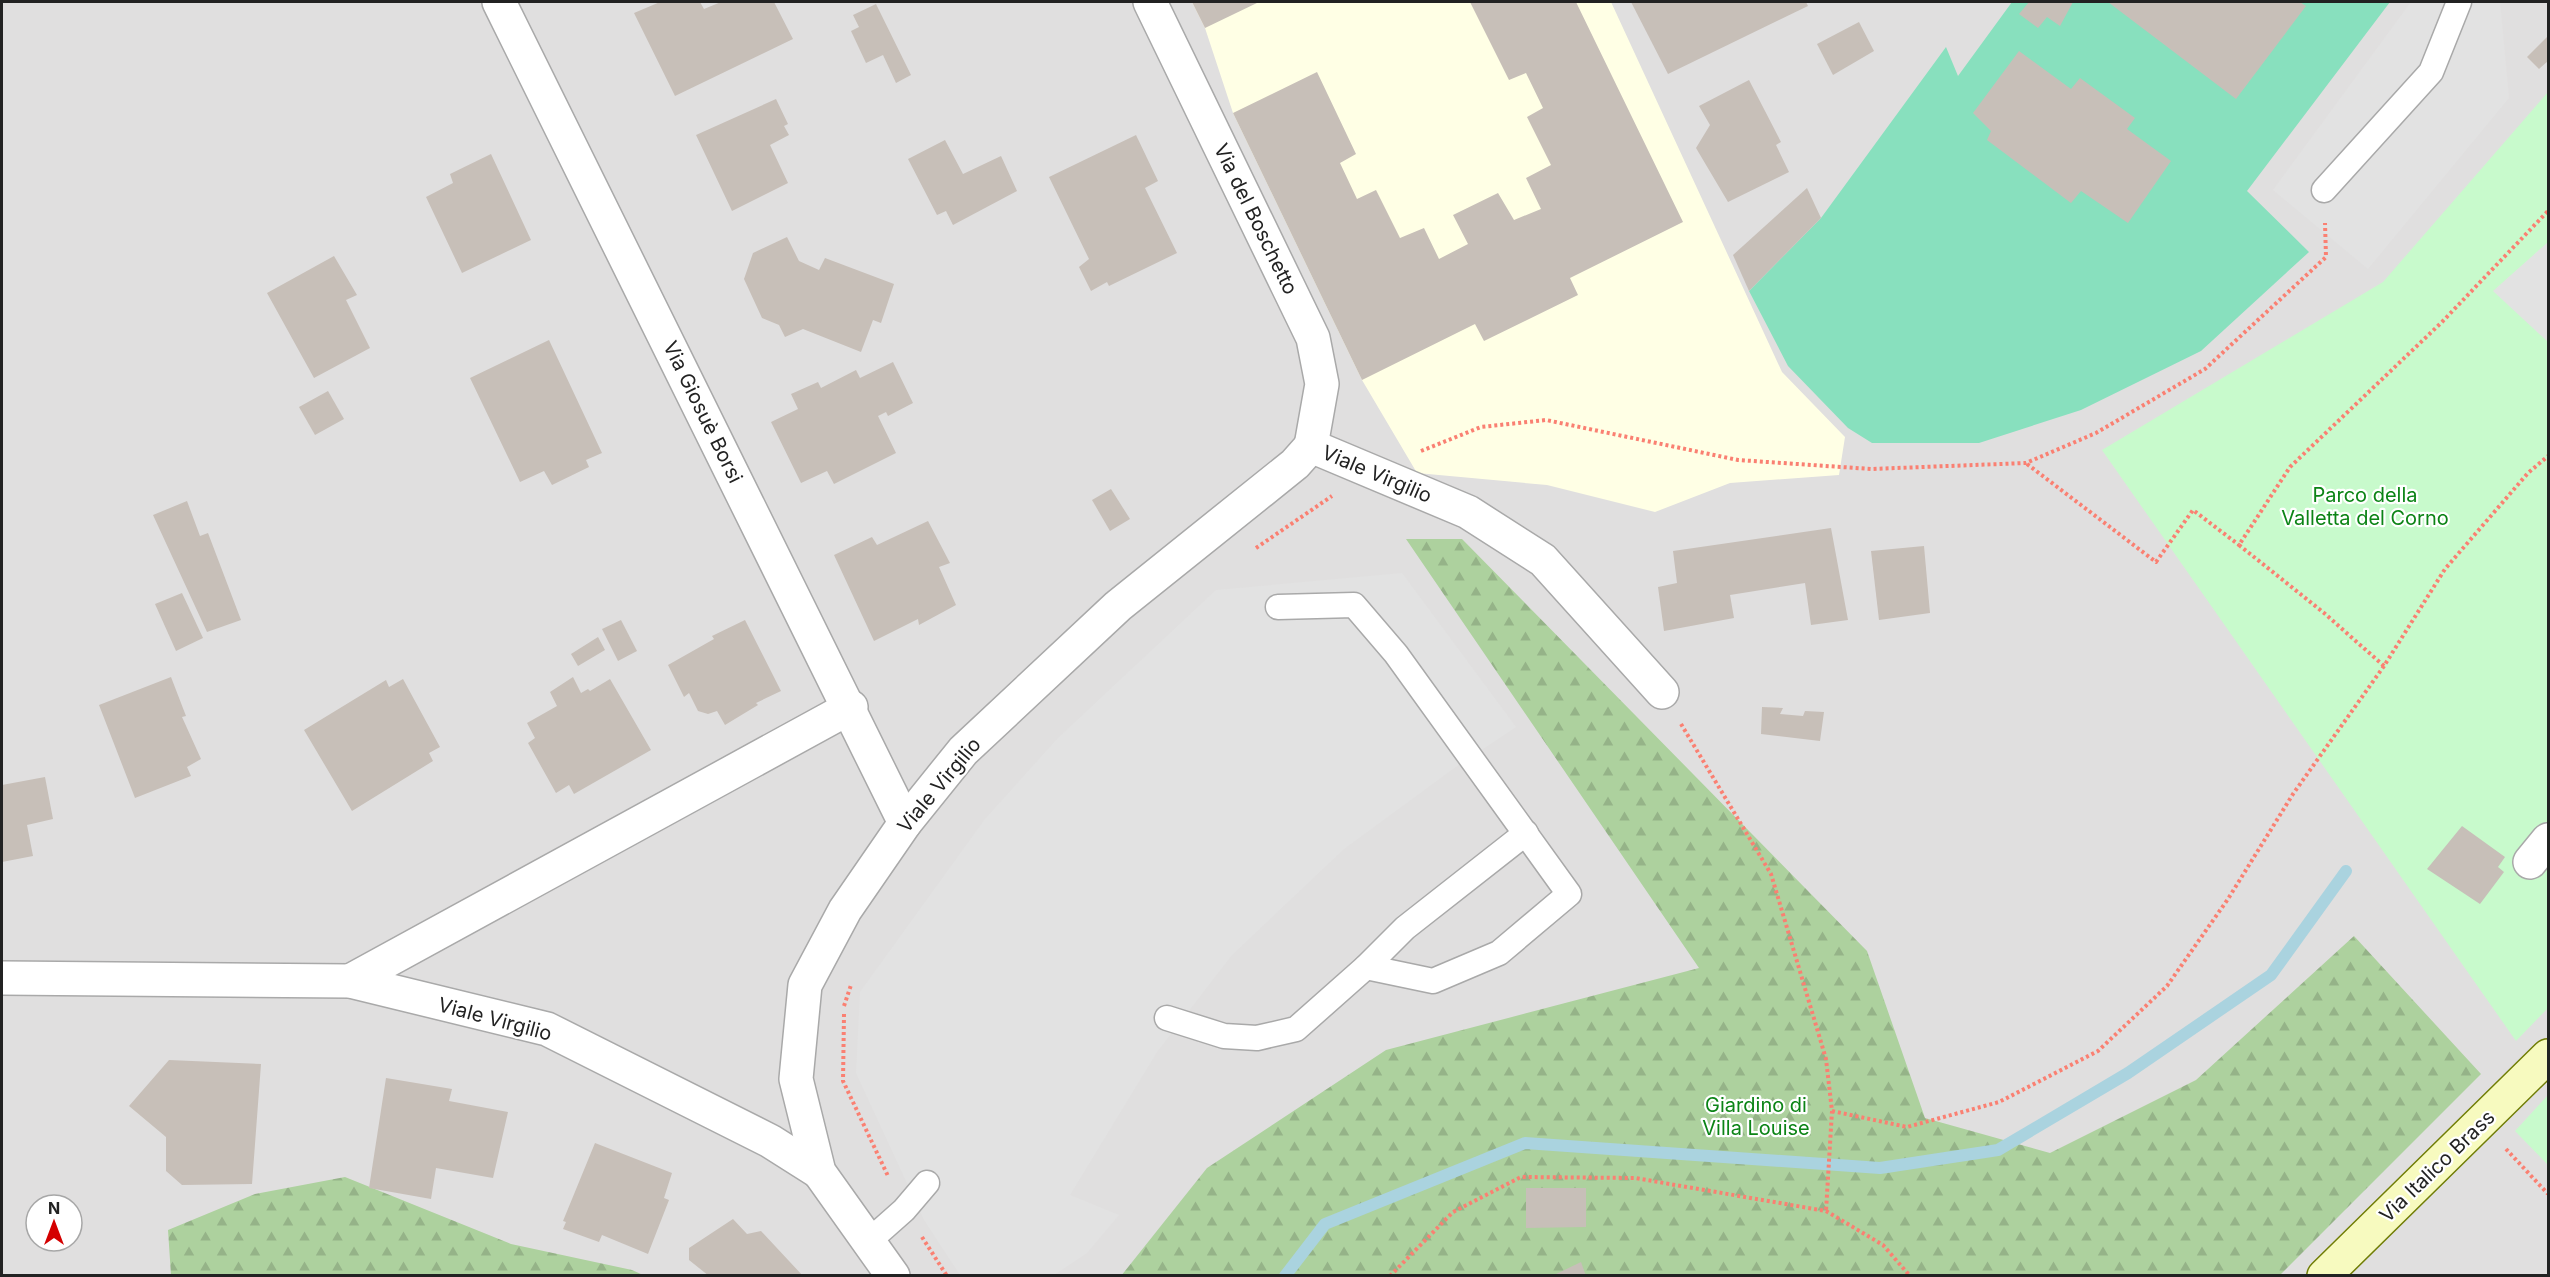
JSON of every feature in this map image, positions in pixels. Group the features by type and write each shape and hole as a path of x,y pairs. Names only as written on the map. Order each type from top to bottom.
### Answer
{"main road":[{"name":"Via Italico Brass","path":"2324,1275 2548,1056"}],"street":[{"name":"Via Giosuè Borsi","path":"499,2 850,707 905,823"},
{"name":"Via del Boschetto","path":"1150,2 1313,338 1322,384 1311,446"},
{"name":"Viale Virgilio","path":"819,1172 796,1079 805,985 845,910 905,823 963,751 1118,606 1295,464 1311,446 1367,472 1468,512 1543,560 1662,692"},
{"name":"Viale Virgilio","path":"350,981 850,707"},
{"name":"Viale Virgilio","path":"2,978 350,981 547,1029 770,1141 819,1172"},
{"path":"819,1172 893,1275"}],"lane":[{"path":"2324,190 2431,72 2459,2"},
{"path":"1278,607 1354,605 1396,654 1569,894 1499,953 1433,981 1366,967"},
{"path":"1167,1018 1224,1036 1257,1038 1296,1029 1366,967 1405,928 1526,833"},
{"path":"868,1241 904,1210 927,1183"}],"path":[{"path":"1251,551 1367,472 1481,427 1546,420 1738,460 1871,469 2026,463 2096,433 2205,369 2326,256 2324,190"},
{"path":"2239,544 2290,467 2442,322 2548,211"},
{"path":"1832,1112 1906,1128 1999,1102 2098,1051 2167,986 2228,899 2293,794 2384,666 2445,569 2528,473 2548,456"},
{"path":"2026,463 2156,562 2193,510 2324,613 2384,666"},
{"path":"1662,692 1771,874 1826,1059 1832,1112 1826,1211"},
{"path":"855,974 844,1006 843,1081 904,1210 947,1275"},
{"path":"2482,1123 2548,1194"},
{"path":"1390,1275 1453,1212 1521,1177 1635,1178 1826,1211 1883,1245 1910,1275"}],"shaded area":[{"path":"2,2 2548,2 2548,1275 2,1276"},
{"path":"1192,2 1611,2 1782,372 1845,437 1839,475 1730,483 1655,512 1547,485 1417,473 1362,380 1233,113 1205,28"},
{"path":"2411,2 2500,2 2509,98 2368,269 2273,190"},
{"path":"2548,242 2548,342 2493,291"},
{"path":"1402,573 1516,727 1453,769 1344,849 1232,955 1157,1052 1070,1195 1119,1215 1087,1253 1054,1275 960,1275 924,1220 856,1073 860,992 985,819 1058,738 1216,590"}],"green space":[{"path":"2012,2 2390,2 2247,191 2309,252 2201,351 2081,410 1979,443 1872,443 1848,428 1788,366 1749,291 1821,218 1946,47 1958,76"},
{"name":"Parco della Valletta del Corno","path":"2548,92 2548,1008 2516,1041 2102,450 2383,282"},
{"name":"Giardino di Villa Louise","path":"1406,539 1462,539 1867,951 1925,1118 2050,1153 2196,1080 2354,936 2481,1074 2280,1275 1121,1276 1207,1168 1386,1050 1699,968"},
{"path":"2548,1095 2548,1165 2515,1131"},
{"path":"345,1177 511,1244 632,1270 643,1275 171,1275 168,1230 255,1194"}],"building":[{"path":"660,2 700,2 704,9 721,2 774,2 793,39 675,96 634,13"},
{"path":"1192,2 1259,2 1205,28"},
{"path":"1470,2 1576,2 1683,222 1570,278 1578,295 1484,341 1475,324 1362,380 1233,113 1317,72 1356,154 1340,163 1357,199 1376,190 1400,238 1424,228 1439,259 1468,244 1453,215 1498,193 1514,220 1541,209 1526,178 1551,165 1527,117 1543,108 1526,73 1509,80"},
{"path":"1631,2 1806,2 1808,6 1668,74"},
{"path":"2029,2 2073,2 2060,26 2047,17 2038,28 2019,14"},
{"path":"2108,2 2300,2 2306,6 2236,99"},
{"path":"876,4 911,75 896,83 883,55 866,63 851,31 859,27 853,15"},
{"path":"1859,22 1874,51 1833,75 1817,44"},
{"path":"2548,36 2548,61 2539,69 2527,57"},
{"path":"2019,51 2071,89 2080,78 2135,118 2127,129 2171,161 2128,223 2081,191 2071,203 1987,140 1991,131 1973,113"},
{"path":"1749,80 1781,142 1776,145 1789,172 1728,202 1696,148 1710,125 1699,106"},
{"path":"776,99 788,124 784,126 789,135 770,145 788,183 732,211 696,135"},
{"path":"1136,135 1158,181 1145,188 1177,253 1109,286 1107,282 1091,291 1079,267 1089,259 1049,177"},
{"path":"945,140 963,174 1001,156 1017,191 953,225 946,211 937,215 908,159"},
{"path":"491,154 531,240 462,273 426,197 453,183 450,174"},
{"path":"1807,188 1821,218 1749,291 1733,255"},
{"path":"787,237 799,261 819,270 825,258 894,284 881,323 873,320 861,352 803,329 785,337 779,325 762,318 744,279 753,253"},
{"path":"334,256 357,295 346,300 370,348 314,378 267,293"},
{"path":"549,340 602,453 586,460 589,467 552,485 544,471 520,482 470,378"},
{"path":"893,362 913,403 888,416 886,412 878,416 896,453 834,484 827,471 801,483 771,422 798,409 791,394 818,382 821,388 856,370 860,378"},
{"path":"328,391 344,419 315,435 299,407"},
{"path":"1111,489 1130,519 1110,531 1092,500"},
{"path":"187,501 200,536 208,533 241,620 207,632 153,515"},
{"path":"928,521 950,563 939,567 956,605 919,625 918,619 874,641 834,555 872,537 877,545"},
{"path":"1831,528 1848,620 1811,625 1805,583 1730,595 1734,618 1664,631 1658,587 1677,583 1673,551"},
{"path":"1924,546 1930,613 1879,620 1871,551"},
{"path":"182,593 203,638 176,651 155,604"},
{"path":"621,620 637,651 618,661 602,629"},
{"path":"745,620 781,691 756,703 758,705 725,725 717,711 708,714 698,711 689,693 684,697 668,665 714,639 712,636"},
{"path":"598,637 605,650 578,666 571,654"},
{"path":"171,677 186,716 182,717 201,759 187,767 191,776 135,798 99,705"},
{"path":"573,677 581,693 588,689 590,691 610,679 651,750 574,794 569,785 556,793 528,743 535,738 527,723 557,706 550,692"},
{"path":"403,679 440,747 429,753 433,761 352,811 304,730 386,680 389,687"},
{"path":"1762,707 1783,708 1780,714 1803,716 1805,711 1824,712 1820,741 1761,734"},
{"path":"45,777 53,819 27,825 33,856 2,862 2,785"},
{"path":"2462,826 2505,857 2498,867 2504,872 2480,904 2427,869"},
{"path":"169,1060 261,1064 252,1184 182,1185 166,1171 166,1137 129,1106"},
{"path":"386,1078 452,1089 449,1101 508,1112 493,1178 436,1168 431,1199 369,1188"},
{"path":"595,1143 672,1173 664,1198 669,1200 648,1254 602,1235 599,1242 563,1229 566,1222 563,1221"},
{"path":"1526,1188 1586,1188 1586,1227 1526,1228"},
{"path":"733,1219 747,1234 761,1231 803,1276 709,1276 689,1260 689,1248"},
{"path":"1581,1262 1586,1276 1552,1276"}],"waterway":[{"path":"1285,1276 1325,1224 1525,1143 1880,1168 1998,1150 2128,1073 2271,975 2346,871"}]}
